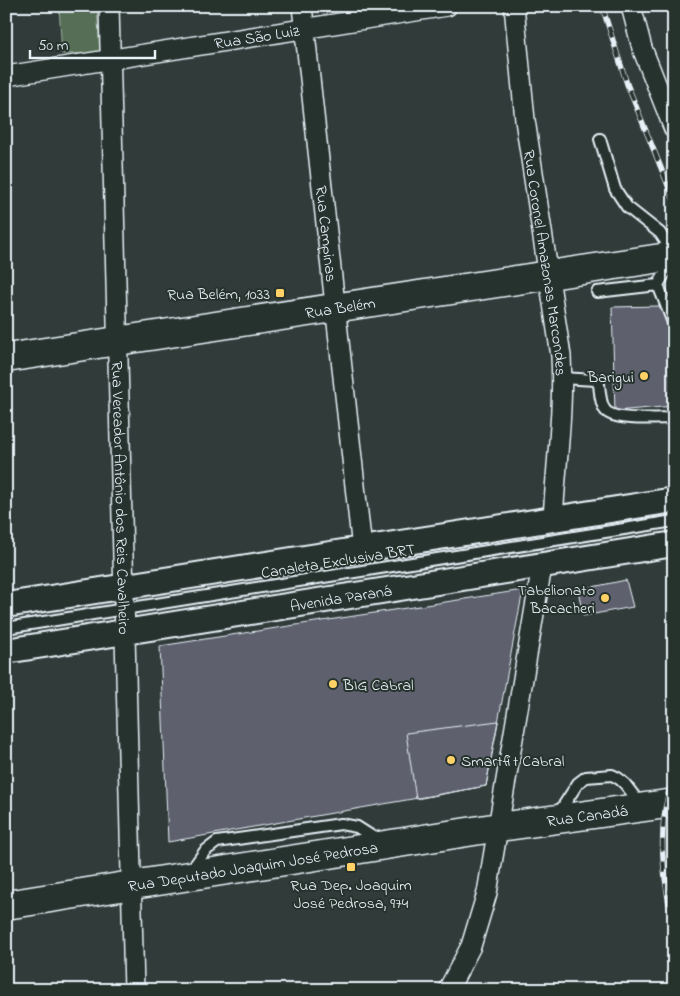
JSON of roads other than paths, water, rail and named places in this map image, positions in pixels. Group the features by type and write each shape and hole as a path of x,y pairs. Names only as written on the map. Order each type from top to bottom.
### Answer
{"main road":[{"name":"Rua Belém","path":"6,358 548,275 593,281 674,256"},
{"name":"Rua Canadá","path":"500,827 674,803"},
{"name":"Rua Deputado Joaquim José Pedrosa","path":"6,905 500,827"}],"street":[{"name":"Rua Vereador Antônio dos Reis Cavalheiro","path":"109,6 134,990"},
{"name":"Rua Campinas","path":"302,6 362,549"},
{"name":"Rua São Luiz","path":"6,76 447,6"},
{"name":"Rua Coronel Amazonas Marcondes","path":"514,6 525,120 561,356 560,435 552,519"},
{"path":"631,6 642,48 674,129"},
{"path":"6,605 124,598 362,549 674,500"},
{"name":"Avenida Paraná","path":"6,651 674,544"},
{"path":"448,990 471,946 487,893 500,827 520,662 542,566"}],"lane":[{"path":"600,139 615,189 627,207 660,233 674,256 658,285"},
{"path":"593,281 615,290 658,285"},
{"path":"593,281 609,283 615,290"},
{"path":"658,285 674,325"},
{"path":"562,378 595,380 598,384 602,405 606,412 616,417 674,418"},
{"name":"Canaleta Exclusiva BRT","path":"6,628 124,598 674,521"},
{"path":"555,819 578,783 586,777 612,775 618,778 626,784 642,807"}],"railway":[{"path":"602,6 627,84 674,200"},
{"path":"674,775 664,814 663,833 664,871 674,929"}],"place":[{"name":"Rua Belém, 1033","path":"280,293"},
{"name":"Barigui","path":"644,376"},
{"name":"Tabelionato Bacacheri","path":"605,598"},
{"name":"BIG Cabral","path":"333,684"},
{"name":"Smartfit Cabral","path":"451,760"},
{"name":"Rua Dep. Joaquim José Pedrosa, 974","path":"351,867"}]}
